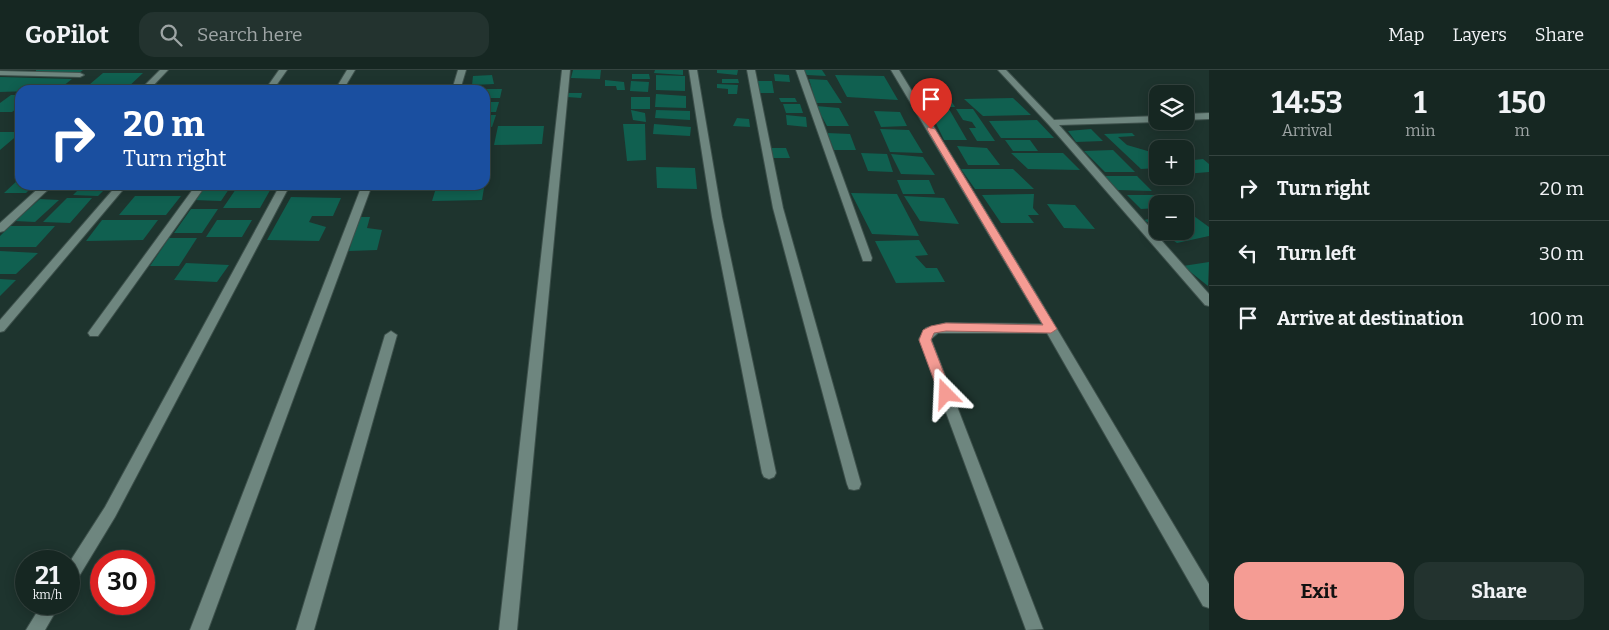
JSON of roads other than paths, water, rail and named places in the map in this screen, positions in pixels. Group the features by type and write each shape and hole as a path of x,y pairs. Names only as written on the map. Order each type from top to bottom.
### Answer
{"street":[{"path":"149,85 164,70"},
{"path":"273,85 284,70"},
{"path":"342,85 351,70"},
{"path":"458,85 462,70"},
{"path":"508,630 566,70"},
{"path":"693,70 717,217 769,473"},
{"path":"751,70 778,208 854,484"},
{"path":"800,70 867,258"},
{"path":"896,70 1051,329 1209,600"},
{"path":"1002,70 1052,123 1209,302"},
{"path":"0,73 80,75"},
{"path":"1194,117 1209,116"},
{"path":"1052,123 1149,119"},
{"path":"0,229 43,190"},
{"path":"0,328 118,190"},
{"path":"94,333 197,190"},
{"path":"80,559 110,512 282,190"},
{"path":"200,630 365,190"},
{"path":"1034,630 925,340 927,333 937,328 1051,329"},
{"path":"305,630 391,335"},
{"path":"35,630 45,615"}]}
